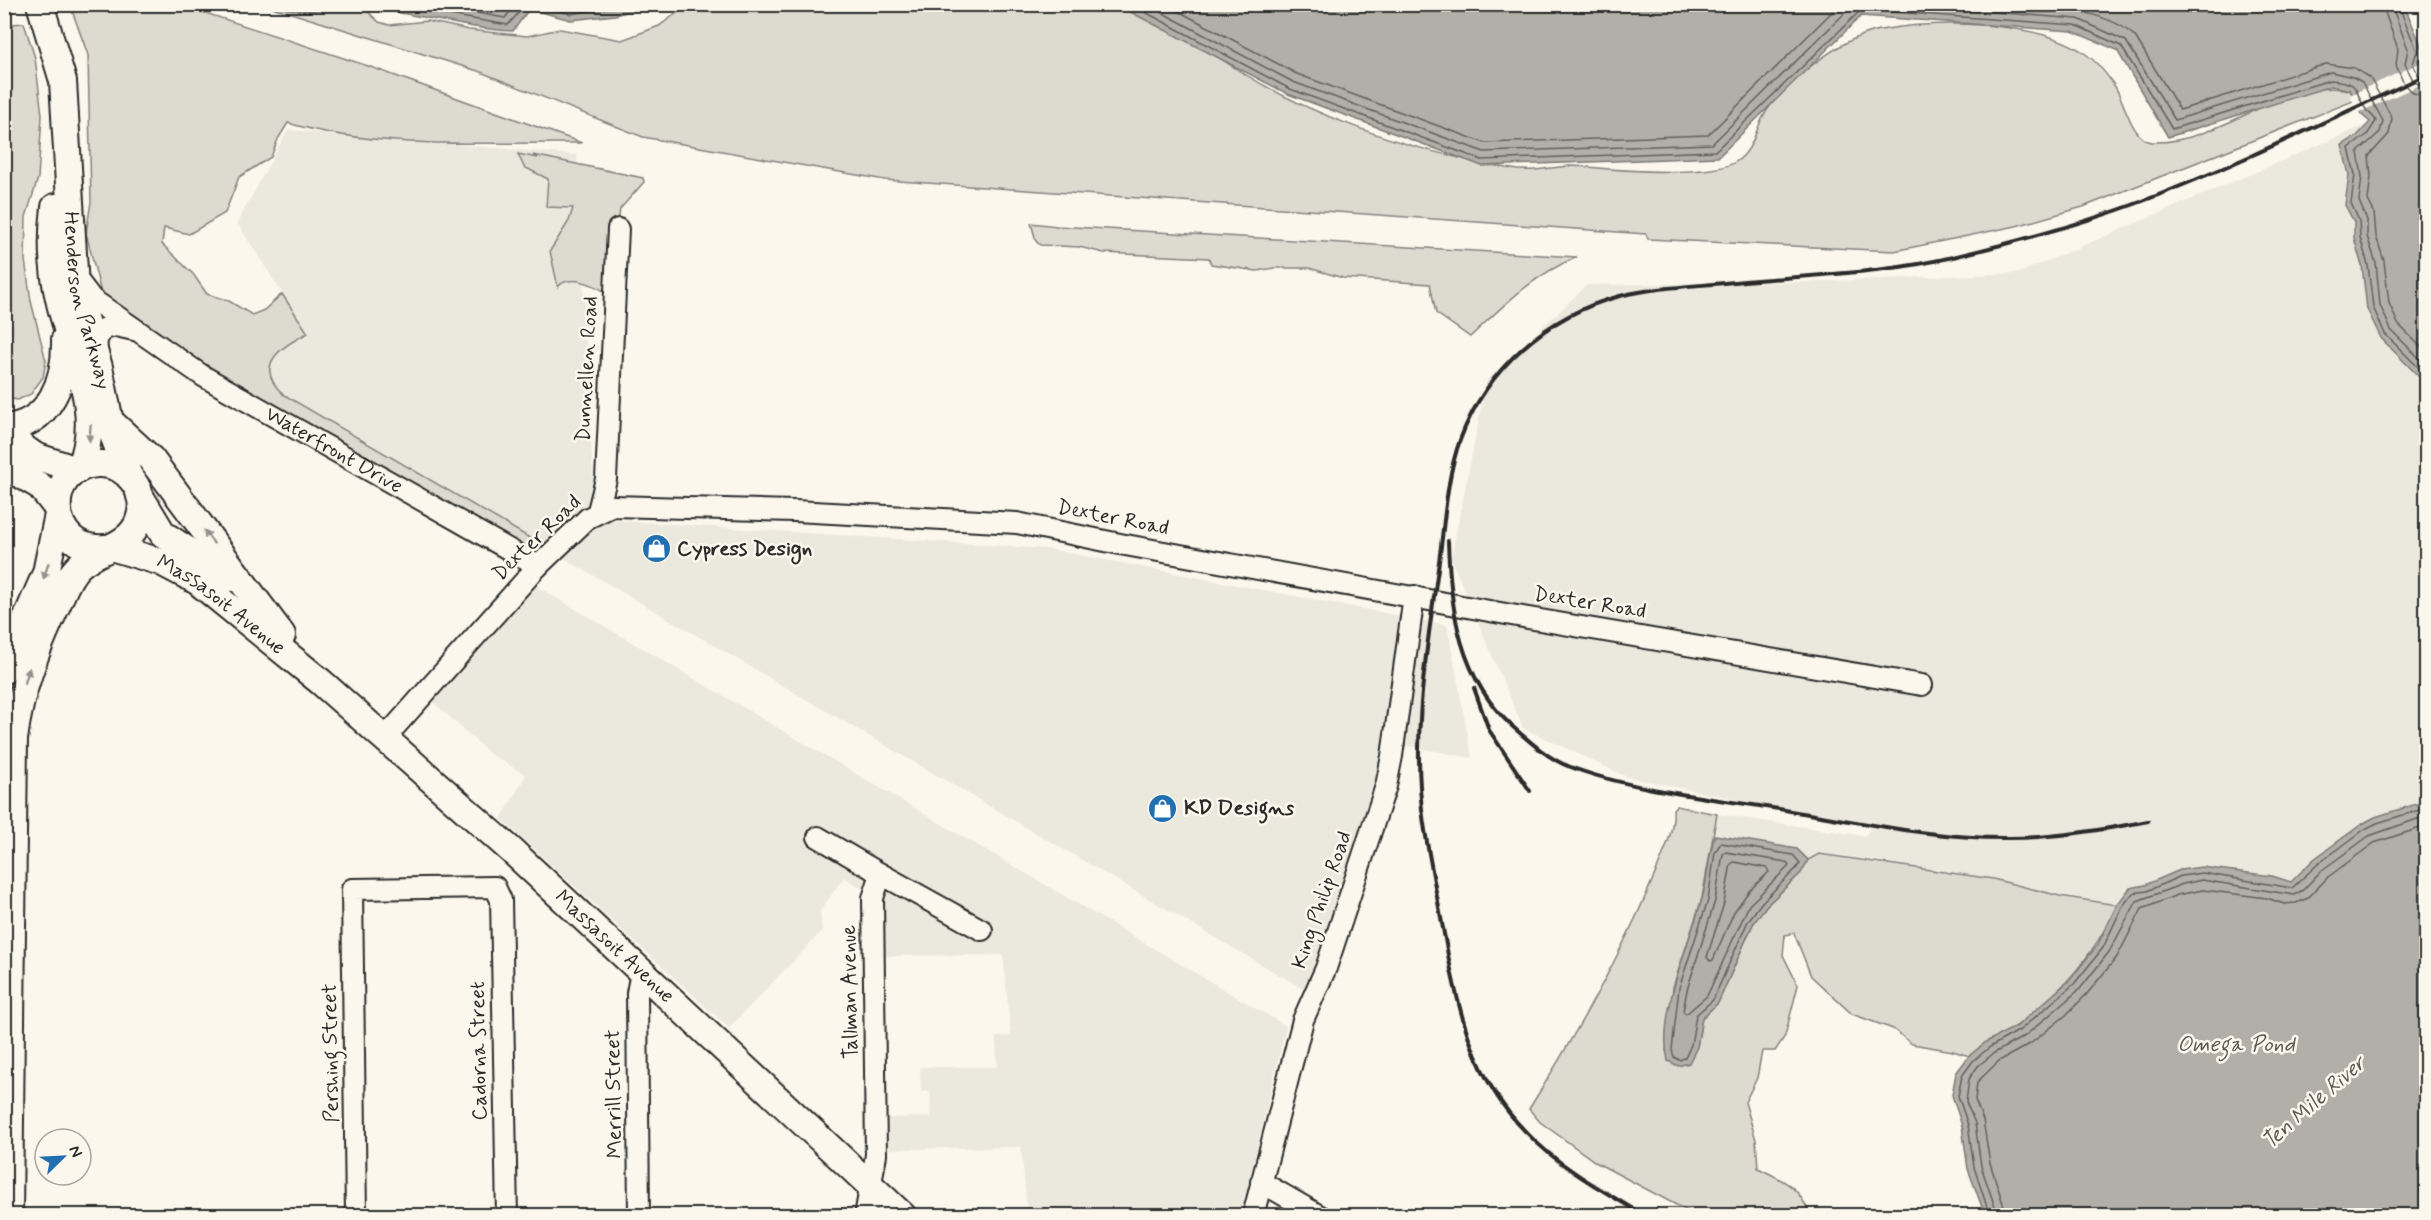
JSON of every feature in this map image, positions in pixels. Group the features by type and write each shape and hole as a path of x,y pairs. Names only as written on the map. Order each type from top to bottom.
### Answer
{"main road":[{"name":"Henderson Parkway","path":"9,1215 12,775 15,727 32,658 67,583 80,565 126,539 135,528 141,511 135,486 110,421 96,357 78,303 73,272 62,74 40,4"},
{"name":"Henderson Parkway","path":"4,670 46,573 62,487 79,469 89,442 90,417 80,368 63,315 54,268 53,232 66,120"},
{"path":"4,428 22,424 36,417 56,392 64,367 63,315"},
{"path":"110,421 151,459 282,635"},
{"path":"4,434 35,456 79,469 104,464 118,468 135,486"},
{"path":"4,465 40,486 57,511 63,528 73,539 85,546 108,548"},
{"name":"Massasoit Avenue","path":"135,486 151,518 163,534 229,577 252,599 321,682"},
{"name":"Massasoit Avenue","path":"108,548 161,562 197,581 321,682 512,851 903,1215"}],"street":[{"name":"Dunnellen Road","path":"598,511 606,479 618,229"},
{"name":"Waterfront Drive","path":"73,272 92,299 134,330 213,382 538,566"},
{"path":"96,357 97,339 103,330 116,326 134,330"},
{"name":"Dexter Road","path":"384,740 538,566 598,511 613,506 1017,523 1120,544 1922,685"},
{"name":"King Philip Road","path":"1253,1215 1303,1020 1326,968 1386,786 1414,596"},
{"path":"818,837 982,930"},
{"name":"Tallman Avenue","path":"865,1215 876,1155 873,898 881,874"},
{"name":"Cadorna Street","path":"352,890 495,887 501,900 507,1215"},
{"name":"Pershing Street","path":"352,890 356,1215"},
{"name":"Merrill Street","path":"639,1215 637,993 640,972"},
{"path":"1261,1182 1320,1215"}],"shaded area":[{"path":"70,5 181,5 368,66 582,143 395,141 322,132 288,123 271,157 239,177 225,213 189,234 164,228 162,244 193,274 207,294 229,301 252,315 264,310 282,294 308,333 280,351 270,366 270,375 284,395 542,545 529,547 519,545 219,374 102,297 86,233 91,202 88,55"},
{"path":"265,5 358,8 367,11 379,22 389,25 427,21 469,30 527,36 560,29 622,40 659,26 688,5 1222,5 1207,49 1241,72 1277,92 1314,110 1392,140 1472,161 1519,170 1570,166 1637,171 1694,171 1727,166 1742,157 1772,104 1798,76 1814,63 1865,34 1903,27 1984,25 2012,28 2063,41 2083,52 2100,67 2118,91 2139,135 2152,142 2177,140 2202,133 2276,101 2325,88 2350,90 2356,100 2083,207 2016,226 1894,251 1648,239 1646,234 885,180 643,137 478,71"},
{"path":"5,12 12,24 24,23 35,58 42,115 38,178 26,217 25,260 31,301 46,361 43,377 31,394 18,400 4,398"},
{"path":"2366,125 2357,136 2345,142 2342,148 2349,175 2345,205 2354,222 2354,238 2362,266 2367,309 2381,338 2426,384 2426,801 2375,817 2362,824 2314,859 2291,882 2272,876 2215,868 2169,874 2145,885 2130,888 2117,905 1875,860 1819,854 1808,860 1796,849 1715,835 1717,814 1865,836 1871,827 1627,777 1523,728 1451,559 1487,380 1587,285 1810,282 2019,273"},
{"path":"288,130 577,155 595,519 1048,549 1447,625 1472,758 1382,741 1373,790 1305,990 284,395 271,379 269,371 273,359 289,343 308,333 237,223"},
{"path":"518,154 538,158 533,155 643,178 644,182 620,209 609,295 583,282 569,281 558,287 550,251 569,221 573,208 546,207 548,179 524,167"},
{"path":"1031,223 1577,257 1561,264 1533,282 1507,302 1470,337 1436,313 1430,284 1343,278 1309,268 1274,268 1257,271 1211,264 1209,258 1104,253 1079,247 1040,245 1036,241"},
{"path":"536,586 1286,1026 1241,1215 1042,1215 1027,1212 1021,1147 889,1149 888,1118 931,1117 930,1091 921,1092 920,1067 997,1067 996,1037 1011,1036 1003,955 885,956 884,902 844,877 820,911 822,931 729,1028 501,819 526,775 490,754 433,702"},
{"path":"1676,806 1717,814 1702,898 1673,987 1666,1051 1697,1047 1702,1017 1718,1003 1753,924 1766,906 1801,873 1808,860 1819,854 1993,879 2060,896 2117,905 2099,940 2064,985 2019,1024 1969,1056 1912,1044 1893,1029 1852,1014 1811,976 1794,933 1785,935 1783,955 1798,985 1785,1036 1775,1051 1762,1051 1757,1078 1745,1102 1756,1140 1758,1168 1796,1191 1810,1215 1695,1215 1597,1163 1540,1122 1529,1109 1581,1023 1628,935 1665,850 1672,826 1673,809"}],"water":[{"path":"271,5 652,5 615,15 571,20 529,9 513,31 479,28 376,9 299,10"},
{"path":"1117,5 2404,5 2426,57 2418,60 2426,79 2426,384 2381,338 2367,309 2362,266 2354,238 2354,222 2345,205 2349,175 2342,145 2357,136 2370,122 2363,116 2350,90 2331,86 2168,137 2117,50 2072,31 1861,16 1718,157 1482,166 1288,94"},
{"name":"Omega Pond","path":"2426,801 2426,1215 1985,1215 1968,1169 1962,1126 1952,1095 1956,1073 1969,1056 1986,1042 2017,1026 2070,980 2098,944 2117,905 2130,888 2145,885 2180,870 2202,867 2272,876 2291,882 2314,859 2362,824 2375,817"},
{"path":"1715,835 1797,849 1808,860 1801,873 1766,906 1753,924 1718,1003 1702,1018 1697,1047 1689,1063 1678,1066 1668,1061 1666,1043 1670,1001 1702,899"}],"pier":[{"path":"2422,62 2426,71 2426,82 2358,113 2350,95"}],"railway":[{"path":"1645,1216 1582,1178 1539,1145 1508,1111 1493,1089 1470,1042 1462,1017 1431,868 1420,790 1422,689 1452,468 1471,414 1486,390 1522,348 1544,331 1593,305 1620,296 1663,289 1902,267 2027,238 2097,217 2179,187 2426,75"},
{"path":"1448,541 1455,617 1461,642 1481,688 1495,708 1513,727 1546,754 1568,766 1616,781 1668,792 1890,828 1949,835 2044,837 2148,821"},
{"path":"1474,688 1489,730 1530,791"}],"place":[{"name":"Cypress Design","path":"656,549"},
{"name":"KD Designs","path":"1163,808"}],"water label":[{"name":"Ten Mile River","path":"2314,1103"}]}
